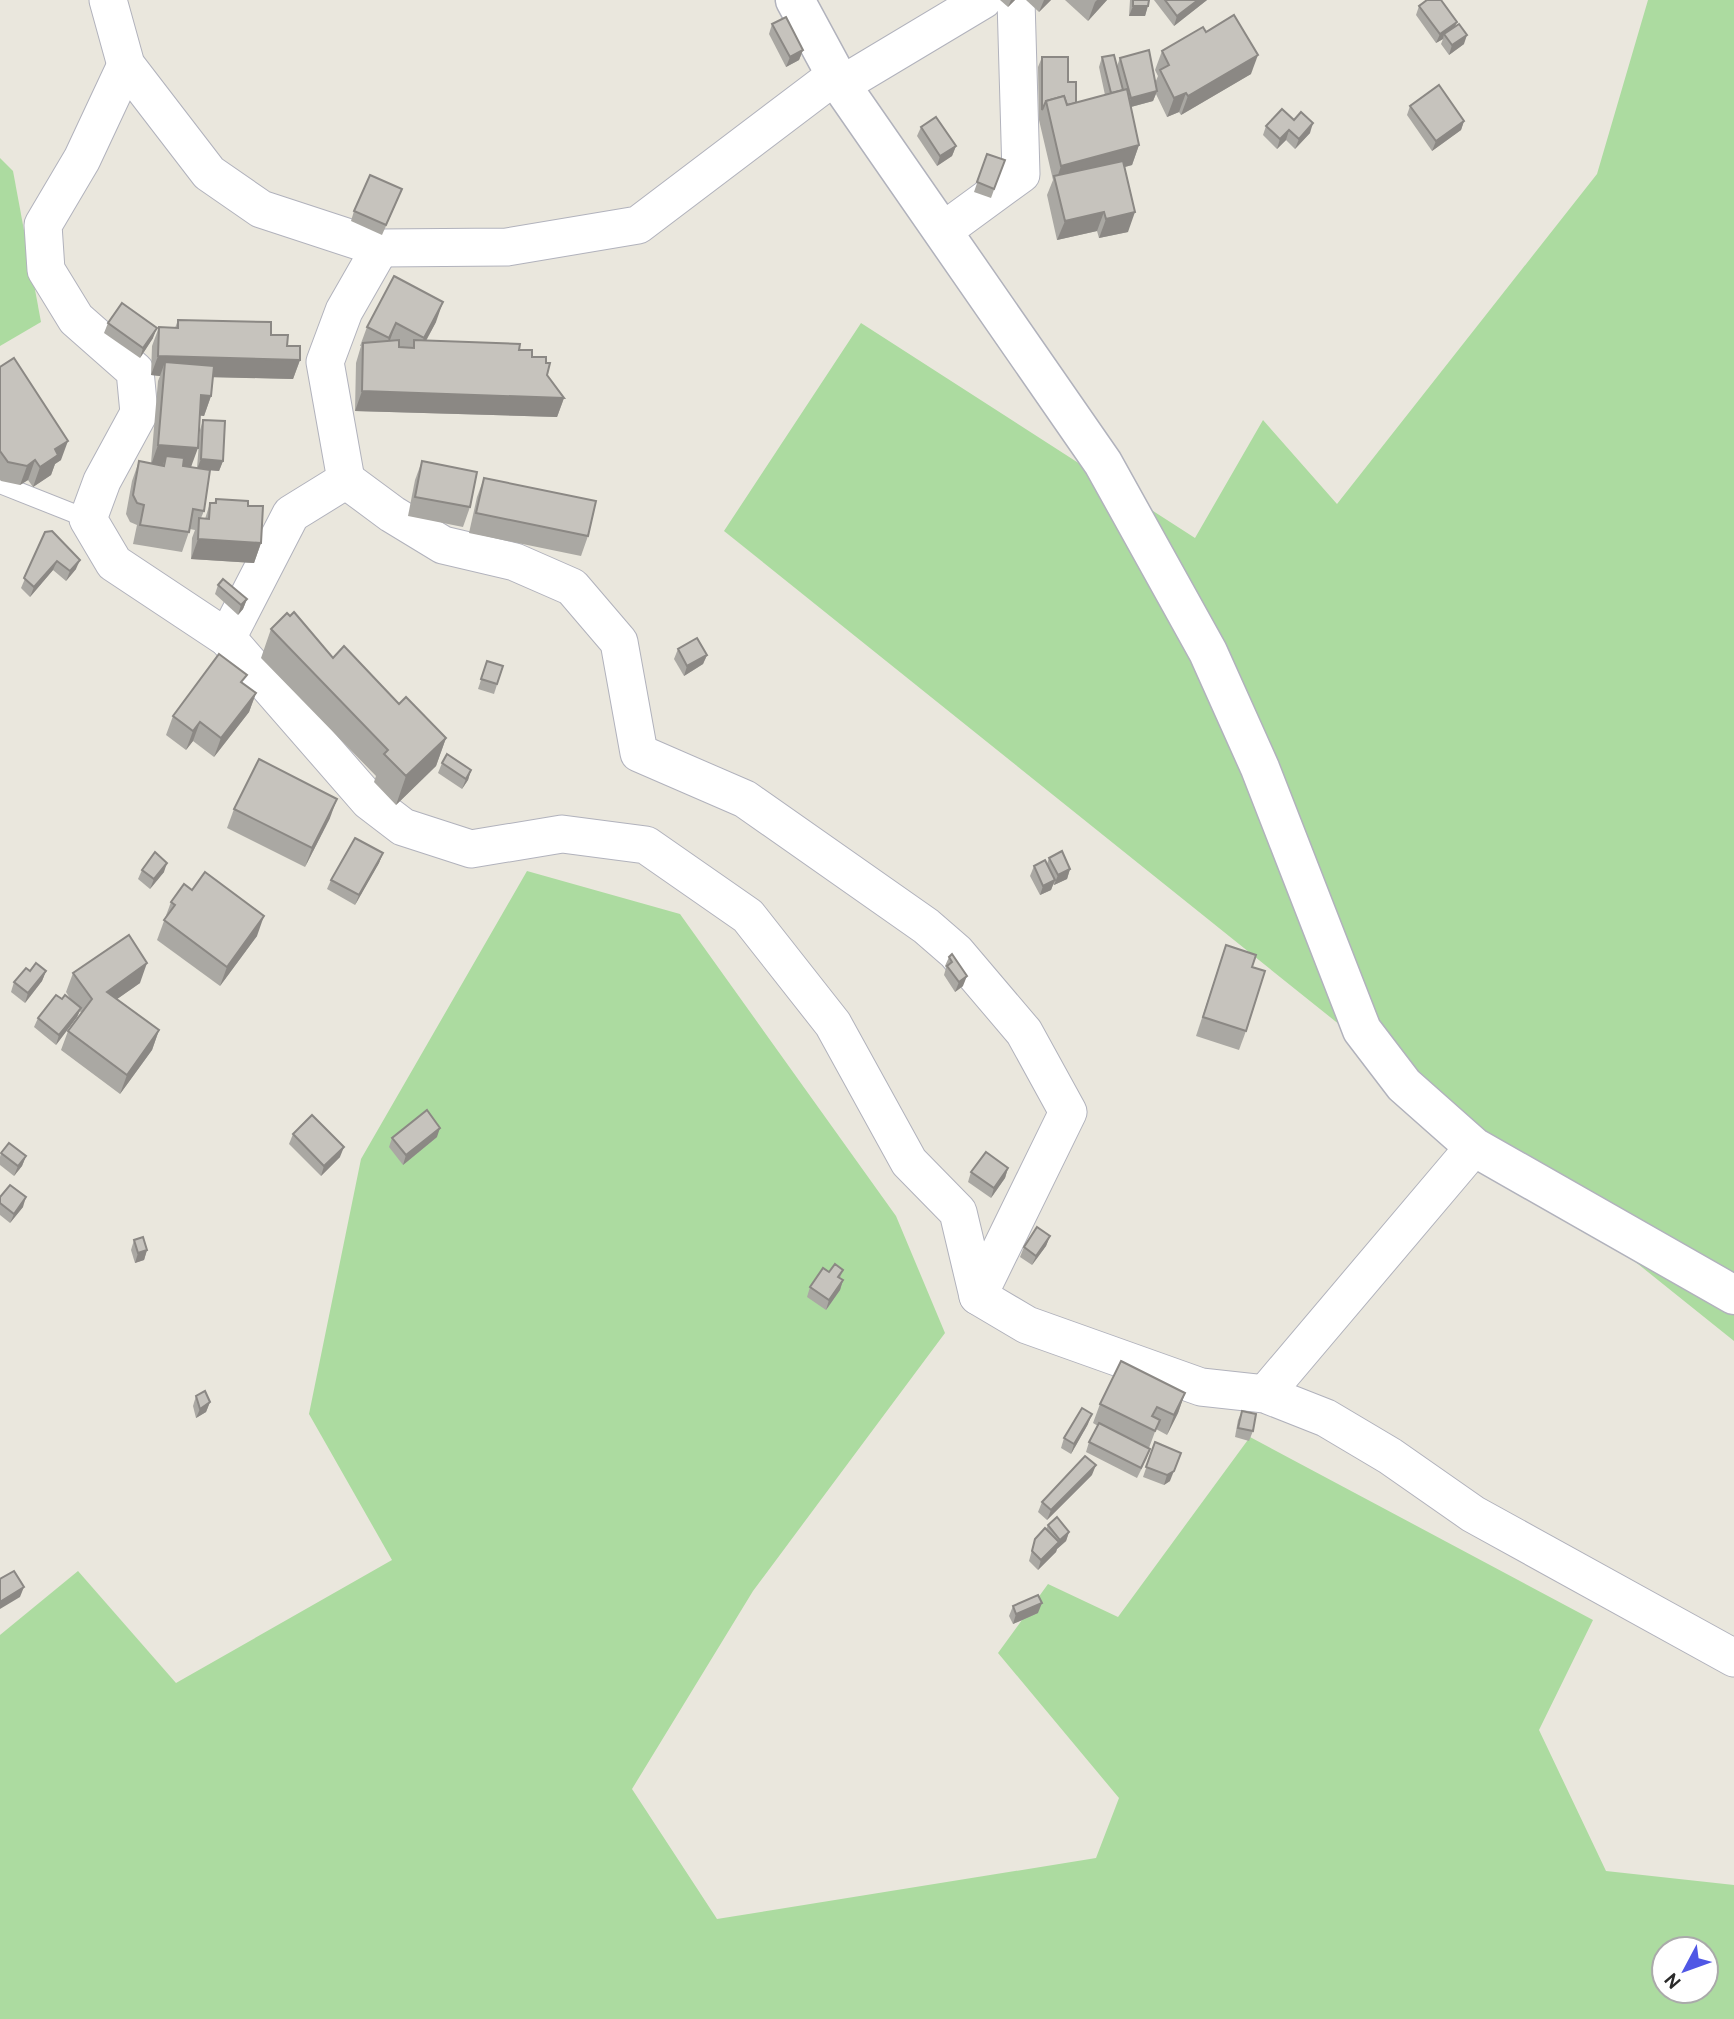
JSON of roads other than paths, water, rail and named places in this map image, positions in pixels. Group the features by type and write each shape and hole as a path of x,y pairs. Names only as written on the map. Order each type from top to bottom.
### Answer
{"street":[{"path":"108,0 126,65 209,173 261,209 380,248 507,247 638,225 838,80 983,0"},
{"path":"795,0 838,80 1103,463 1208,652 1260,768 1362,1030 1404,1085 1474,1147 1734,1295"},
{"path":"943,231 1021,174 1016,0"},
{"path":"126,65 82,159 43,225 46,270 76,319 135,372 139,413 102,481 88,519 114,563 226,638 369,801 403,827 471,849 562,834 646,845 748,916 833,1024 909,1162 958,1212 978,1296 1027,1325 1201,1387 1265,1394 1326,1418 1391,1456 1473,1514 1734,1658"},
{"path":"380,248 344,311 325,362 346,480 392,514 443,545 514,562 572,587 619,642 639,753 745,799 926,926 956,952 1024,1032 1068,1112 978,1296"},
{"path":"226,638 290,514 346,480"},
{"path":"1265,1394 1474,1147"}],"lane":[{"path":"0,484 88,519"}]}
